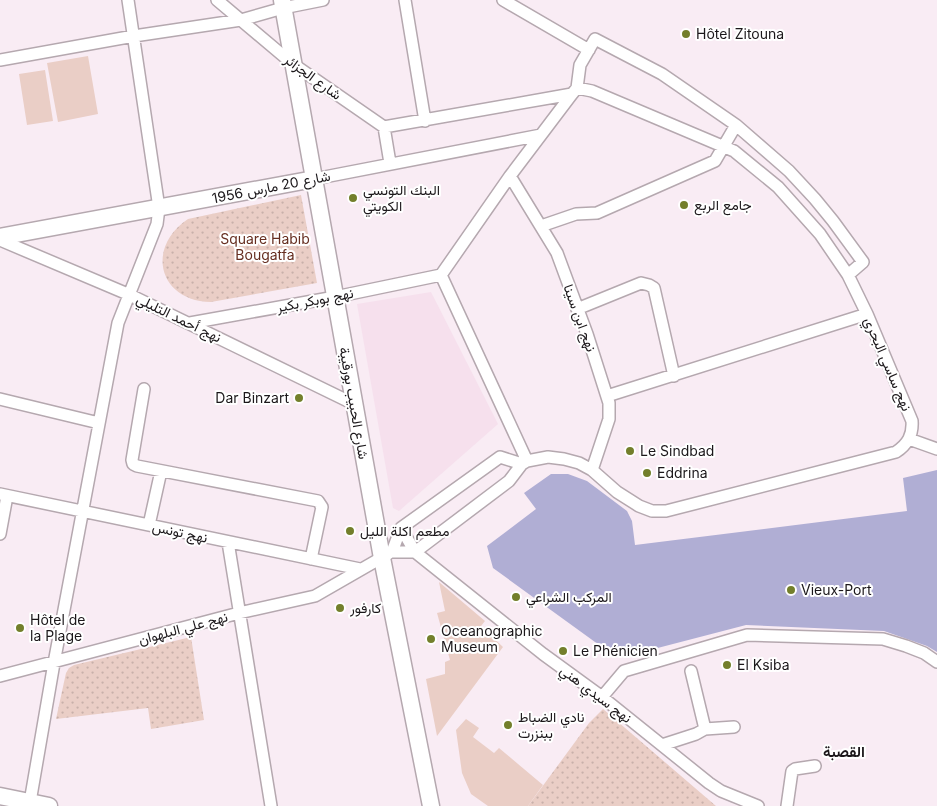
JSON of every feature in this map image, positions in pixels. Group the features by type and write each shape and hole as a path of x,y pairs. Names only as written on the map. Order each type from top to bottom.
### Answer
{"main road":[{"name":"شارع الحبيب بورقيبة","path":"283,4 354,404 387,555 431,806"},
{"name":"شارع 20 مارس 1956","path":"0,238 314,179"},
{"path":"0,796 50,806"}],"street":[{"path":"30,802 118,322 157,224 159,208 128,0"},
{"name":"شارع الجزائر","path":"217,0 293,64 384,127"},
{"path":"0,60 134,36 240,20 283,4 322,0"},
{"path":"405,0 425,120"},
{"path":"503,0 588,50"},
{"path":"524,462 440,275 510,176 574,91 580,65 595,39 662,74 736,125 789,171 833,221 863,262 848,275"},
{"path":"390,163 384,127 574,91"},
{"name":"نهج ساسي البحري","path":"574,91 592,91 725,146 734,151 778,187 820,234 848,275 867,314 912,421 913,431 909,439"},
{"path":"541,226 576,214 597,214 715,161 736,125"},
{"name":"شارع 20 مارس 1956","path":"314,179 541,135"},
{"name":"نهج ابن سينا","path":"510,176 557,253 576,309 587,334 609,403 609,419 592,470"},
{"name":"نهج أحمد التليلي","path":"0,238 190,323 354,404"},
{"name":"نهج بوبكر بكير","path":"190,323 335,297 440,275"},
{"path":"576,309 641,283 649,284 654,288 674,376"},
{"path":"607,396 867,314"},
{"path":"144,389 132,460 133,464 318,501 322,508 310,559"},
{"path":"0,399 99,423"},
{"path":"387,555 401,528 500,457 524,462 548,457 578,463 592,470 617,492 639,506 652,511 666,511 896,452 906,446 909,439 937,449"},
{"path":"387,555 414,552 509,481 524,462"},
{"path":"149,525 161,471"},
{"path":"0,534 3,495"},
{"name":"نهج تونس","path":"3,495 360,569"},
{"name":"نهج سيدي هني","path":"401,528 414,552 543,654 602,697 709,783 721,791 758,806"},
{"path":"228,542 271,806"},
{"name":"نهج علي البلهوان","path":"0,676 239,613 315,596 387,555"},
{"path":"602,697 624,671 748,635 883,639 915,650 937,662"},
{"path":"691,671 705,729"},
{"path":"662,745 696,734 705,729 734,727"},
{"path":"787,806 792,771 815,766"}],"shaded area":[{"path":"431,292 498,424 399,511 393,508 357,304"}],"green space":[{"path":"88,56 98,114 58,122 47,63"},
{"path":"45,70 53,121 27,125 19,74"},
{"name":"Square Habib Bougatfa","path":"301,195 317,283 211,302 193,299 179,293 170,283 164,271 163,258 166,244 175,231 188,219"},
{"path":"439,582 485,621 481,626 503,647 437,736 426,679 445,674 445,662 450,660 437,613 445,611"},
{"path":"191,637 204,720 151,729 148,708 56,719 66,673 69,668 74,665"},
{"path":"603,709 716,806 528,806 589,723"},
{"path":"466,719 479,728 473,737 494,753 499,748 543,785 528,806 488,806 471,794 462,773 456,730"}],"water":[{"path":"937,470 937,652 927,646 884,631 746,625 623,657 595,642 493,568 487,546 536,509 524,493 551,474 568,474 587,481 627,511 632,521 635,545 907,511 903,478"}],"place":[{"name":"Hôtel Zitouna","path":"686,34"},
{"name":"البنك التونسي الكويتي","path":"353,198"},
{"name":"جامع الربع","path":"684,205"},
{"name":"Dar Binzart","path":"299,398"},
{"name":"Le Sindbad","path":"630,451"},
{"name":"Eddrina","path":"647,473"},
{"name":"مطعم اكلة الليل","path":"350,531"},
{"name":"Vieux-Port","path":"791,590"},
{"name":"المركب الشراعي","path":"516,597"},
{"name":"كارفور","path":"340,608"},
{"name":"Hôtel de la Plage","path":"20,628"},
{"name":"Oceanographic Museum","path":"431,639"},
{"name":"Le Phénicien","path":"563,651"},
{"name":"El Ksiba","path":"727,665"},
{"name":"نادي الضباط ببنزرت","path":"508,725"}],"district":[{"name":"القصبة","path":"844,752"}]}
